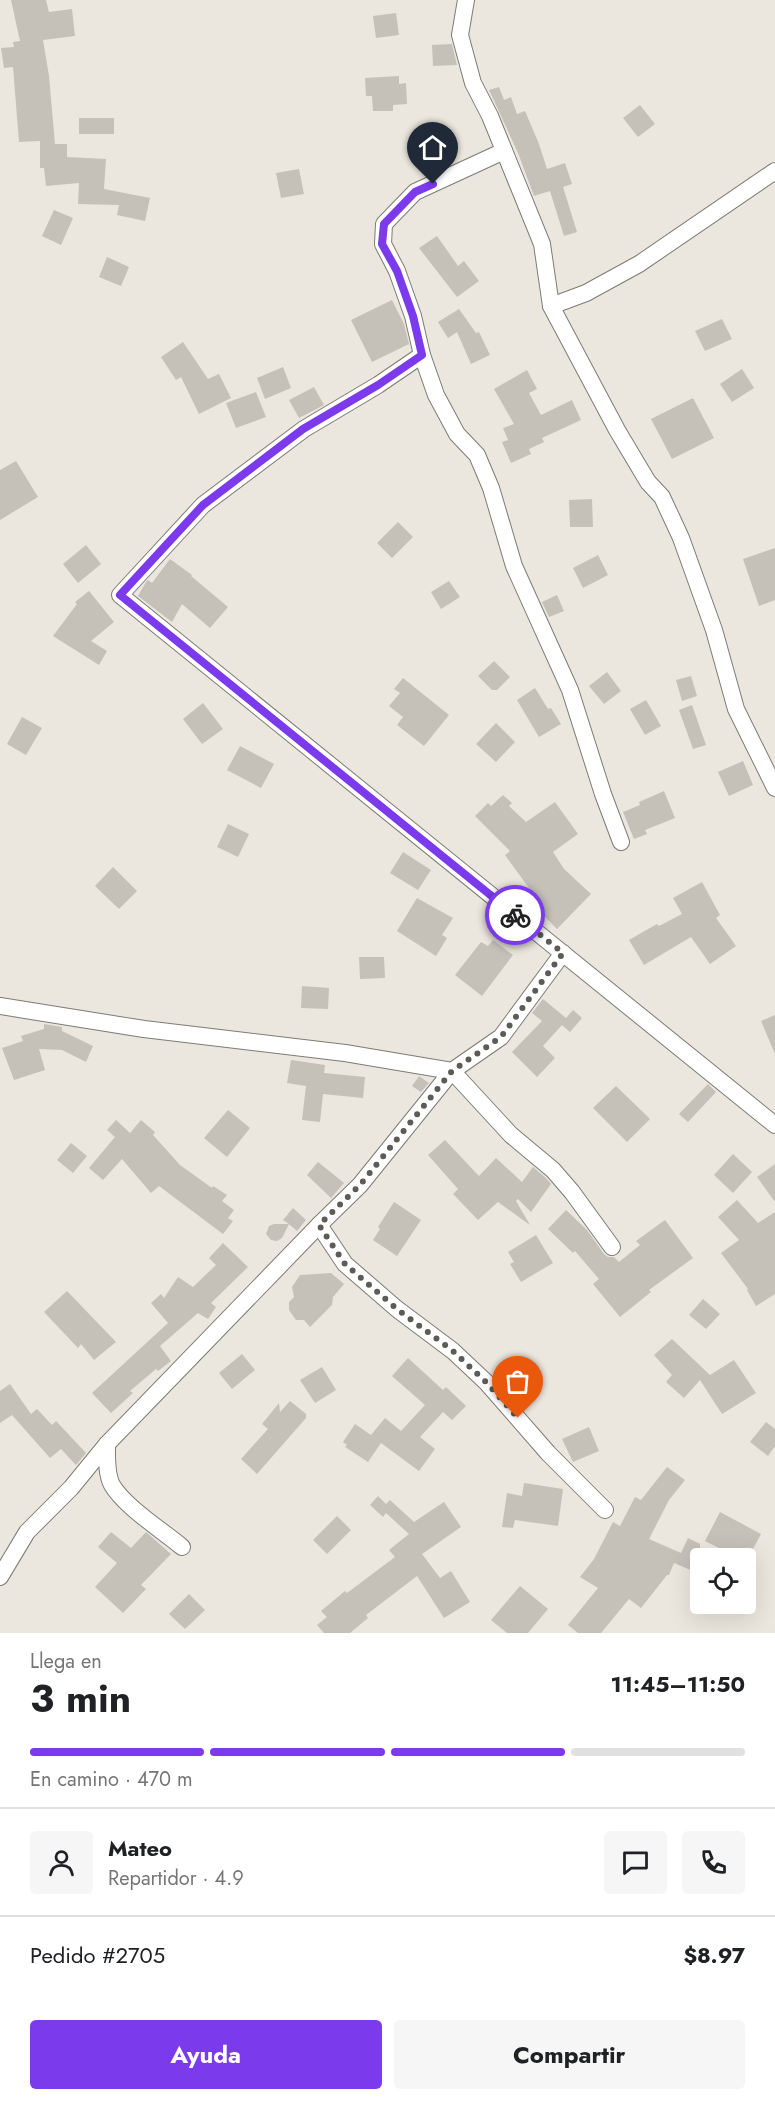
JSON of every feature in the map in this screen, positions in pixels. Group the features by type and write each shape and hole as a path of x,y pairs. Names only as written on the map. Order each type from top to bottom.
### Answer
{"street":[{"path":"466,0 460,35 473,83 542,244 551,306 617,429 648,482 662,497 681,538 714,630 736,709 775,788"},
{"path":"504,151 415,192 384,224 382,244 397,271 436,394 457,434 477,455 491,488 514,566 570,690 621,842"},
{"path":"551,306 586,293 639,264 775,171"},
{"path":"422,355 378,385 303,429 203,505 120,595 775,1125"},
{"path":"0,1576 27,1532 71,1488 107,1444 360,1185 452,1071 501,1037 563,953"},
{"path":"0,1006 144,1029 345,1053 452,1071 511,1135 559,1177 612,1247"},
{"path":"319,1225 345,1264 397,1309 453,1351 487,1383 548,1453 605,1510"},
{"path":"107,1444 111,1484 129,1504 182,1547"}],"building":[{"path":"11,0 46,0 49,12 72,9 75,36 43,40 49,76 55,144 67,144 67,157 106,159 104,189 150,198 145,221 117,215 119,205 78,204 79,183 46,186 44,168 40,168 40,141 19,142 13,67 4,68 1,48 14,47 13,42 20,41"},
{"path":"396,13 399,35 376,38 373,16"},
{"path":"452,44 457,65 433,66 432,45"},
{"path":"399,76 399,84 406,83 407,104 393,105 393,111 373,111 372,96 366,96 365,78"},
{"path":"499,87 504,100 511,97 517,114 525,111 547,169 565,163 572,184 563,187 577,232 564,236 550,191 534,196 518,153 489,90"},
{"path":"640,105 655,124 638,137 623,118"},
{"path":"79,118 114,118 114,134 79,134"},
{"path":"299,169 304,194 281,198 276,173"},
{"path":"54,210 73,218 61,245 42,236"},
{"path":"437,236 458,266 464,261 479,281 457,297 419,248"},
{"path":"107,257 129,267 121,286 99,277"},
{"path":"392,300 404,324 409,344 372,362 351,320"},
{"path":"459,309 476,333 479,332 490,355 471,364 457,332 448,338 438,322"},
{"path":"722,319 732,339 705,351 695,331"},
{"path":"183,342 208,379 219,374 231,398 199,414 181,377 176,380 161,357"},
{"path":"283,367 291,388 265,399 257,378"},
{"path":"742,369 754,388 732,402 720,384"},
{"path":"527,370 537,389 529,393 541,415 572,400 581,420 542,438 544,442 529,449 531,454 511,463 502,442 508,440 503,428 514,424 494,389"},
{"path":"314,387 324,405 299,418 289,400"},
{"path":"256,392 266,417 236,428 226,403"},
{"path":"693,398 714,438 672,459 651,419"},
{"path":"16,461 38,497 0,520 0,470"},
{"path":"592,499 593,527 570,527 569,500"},
{"path":"398,522 413,537 392,558 377,543"},
{"path":"86,545 101,564 78,583 63,564"},
{"path":"775,548 775,600 759,606 743,559"},
{"path":"598,555 608,575 583,588 573,568"},
{"path":"170,559 228,607 210,628 182,604 172,622 138,596 146,582 148,580 152,583"},
{"path":"449,581 460,597 441,609 431,592"},
{"path":"89,591 114,622 91,641 107,651 99,665 53,636 77,604 75,602"},
{"path":"557,595 564,611 549,617 542,602"},
{"path":"494,661 510,677 497,690 492,690 478,676"},
{"path":"607,672 621,691 604,704 589,686"},
{"path":"691,676 697,696 682,701 676,680"},
{"path":"403,678 449,715 424,746 397,725 403,717 389,706 400,693 394,689"},
{"path":"535,688 561,724 539,737 517,700"},
{"path":"646,700 661,726 645,735 630,709"},
{"path":"203,703 223,729 202,744 183,719"},
{"path":"692,705 706,745 693,749 679,710"},
{"path":"22,717 42,728 26,755 7,744"},
{"path":"496,723 515,742 496,762 476,744"},
{"path":"240,746 274,764 261,788 227,770"},
{"path":"743,761 753,785 729,796 718,772"},
{"path":"664,791 675,818 645,830 647,834 634,839 623,812"},
{"path":"503,795 512,803 509,806 526,822 555,802 578,834 553,852 564,869 591,894 557,929 532,904 537,899 505,855 510,851 475,816 488,803 491,806"},
{"path":"228,824 249,834 238,857 217,847"},
{"path":"403,852 431,870 418,890 390,873"},
{"path":"113,867 137,891 119,909 95,886"},
{"path":"702,882 720,915 716,918 736,946 710,964 691,937 644,965 629,940 657,924 659,926 682,914 673,898"},
{"path":"417,898 453,918 442,935 447,938 436,956 397,931"},
{"path":"493,940 513,955 482,996 455,975 481,942 488,946"},
{"path":"359,957 384,957 385,978 360,979"},
{"path":"302,986 329,988 328,1009 301,1008"},
{"path":"543,999 566,1018 573,1010 582,1018 570,1032 562,1025 543,1046 555,1058 537,1077 512,1052 542,1021 532,1013"},
{"path":"775,1015 775,1054 761,1021"},
{"path":"44,1024 62,1027 62,1031 93,1046 86,1062 62,1050 39,1049 45,1070 14,1080 2,1048 23,1041 21,1036 44,1029"},
{"path":"291,1060 325,1065 324,1073 365,1077 363,1098 323,1094 320,1122 302,1120 306,1086 287,1083"},
{"path":"419,1076 429,1083 421,1092 412,1086"},
{"path":"708,1084 716,1092 688,1122 679,1114"},
{"path":"616,1086 650,1119 627,1142 593,1108"},
{"path":"228,1110 250,1128 227,1157 204,1138"},
{"path":"116,1120 130,1133 141,1120 155,1132 153,1135 180,1165 212,1188 213,1186 227,1195 222,1201 234,1210 228,1218 233,1221 223,1234 159,1186 151,1193 122,1159 103,1180 89,1168 115,1137 107,1130"},
{"path":"445,1140 479,1176 496,1158 522,1182 533,1167 546,1178 551,1184 531,1212 518,1199 516,1201 530,1225 498,1202 478,1220 453,1194 458,1189 428,1155"},
{"path":"71,1143 87,1156 73,1173 57,1160"},
{"path":"733,1154 752,1172 733,1193 714,1175"},
{"path":"318,1162 344,1183 331,1198 307,1175"},
{"path":"775,1164 775,1202 757,1177"},
{"path":"737,1200 758,1223 775,1212 775,1294 756,1306 748,1289 721,1253 739,1240 718,1217"},
{"path":"394,1202 421,1220 397,1256 373,1240 380,1229 378,1227"},
{"path":"293,1208 306,1220 297,1231 283,1220"},
{"path":"566,1210 587,1230 604,1254 614,1257 619,1262 640,1245 636,1241 665,1220 693,1258 649,1290 651,1292 620,1317 593,1284 599,1279 575,1251 573,1253 548,1229"},
{"path":"289,1224 282,1238 277,1241 271,1240 266,1234 269,1226"},
{"path":"536,1235 553,1263 521,1282 510,1264 514,1262 508,1252"},
{"path":"223,1243 248,1267 211,1303 216,1307 208,1319 198,1313 160,1346 171,1361 158,1371 156,1369 130,1391 133,1393 111,1413 92,1393 168,1323 151,1303 161,1294 164,1298 178,1277 193,1287 216,1265 209,1258"},
{"path":"331,1273 344,1284 333,1297 332,1305 310,1327 304,1320 296,1320 289,1310 289,1302 294,1297 292,1287 300,1275"},
{"path":"67,1291 116,1342 94,1360 81,1344 78,1348 44,1312"},
{"path":"703,1299 720,1314 706,1329 689,1315"},
{"path":"672,1339 710,1375 734,1360 756,1393 722,1414 700,1380 684,1398 666,1382 672,1375 654,1355"},
{"path":"242,1354 255,1370 232,1389 219,1373"},
{"path":"408,1358 443,1390 446,1387 466,1406 452,1420 443,1412 420,1437 435,1449 419,1471 381,1443 368,1462 345,1447 347,1445 343,1442 355,1424 371,1435 385,1418 401,1431 425,1405 392,1376"},
{"path":"322,1367 336,1390 315,1403 300,1380"},
{"path":"10,1384 31,1414 37,1409 52,1425 56,1421 86,1453 76,1465 61,1449 50,1458 12,1415 0,1423 0,1391"},
{"path":"290,1401 306,1414 306,1418 257,1474 241,1459 268,1429 262,1424 279,1403 280,1412"},
{"path":"766,1422 775,1429 775,1446 768,1456 750,1442"},
{"path":"589,1427 599,1451 573,1462 562,1439"},
{"path":"667,1467 685,1480 669,1500 649,1539 681,1553 688,1538 700,1544 700,1548 690,1548 690,1570 674,1563 669,1575 641,1608 629,1599 601,1633 578,1633 568,1625 598,1588 580,1577 594,1559 613,1522 620,1526 635,1497 641,1500"},
{"path":"524,1483 563,1489 558,1526 515,1520 513,1528 502,1527 507,1493 522,1496"},
{"path":"378,1496 386,1504 390,1500 414,1522 444,1502 461,1527 422,1554 440,1578 451,1571 470,1602 444,1618 417,1576 366,1615 368,1618 350,1633 324,1633 317,1625 327,1617 321,1611 345,1591 347,1593 395,1557 389,1550 409,1534 386,1513 383,1517 370,1505"},
{"path":"720,1512 761,1534 754,1548 719,1548 705,1541"},
{"path":"337,1516 351,1530 327,1554 313,1540"},
{"path":"111,1532 131,1548 146,1532 171,1554 141,1585 146,1589 123,1613 95,1587 117,1563 98,1547"},
{"path":"520,1586 548,1609 528,1633 507,1633 491,1620"},
{"path":"189,1594 205,1610 185,1629 169,1614"}],"way so far":[{"path":"515,915 563,953 501,1037 452,1071 360,1185 319,1225 345,1264 397,1309 453,1351 487,1383 518,1418"}],"route":[{"path":"433,184 415,192 384,224 382,244 397,271 413,316 422,355 378,385 303,429 203,505 120,595 515,915"}]}
